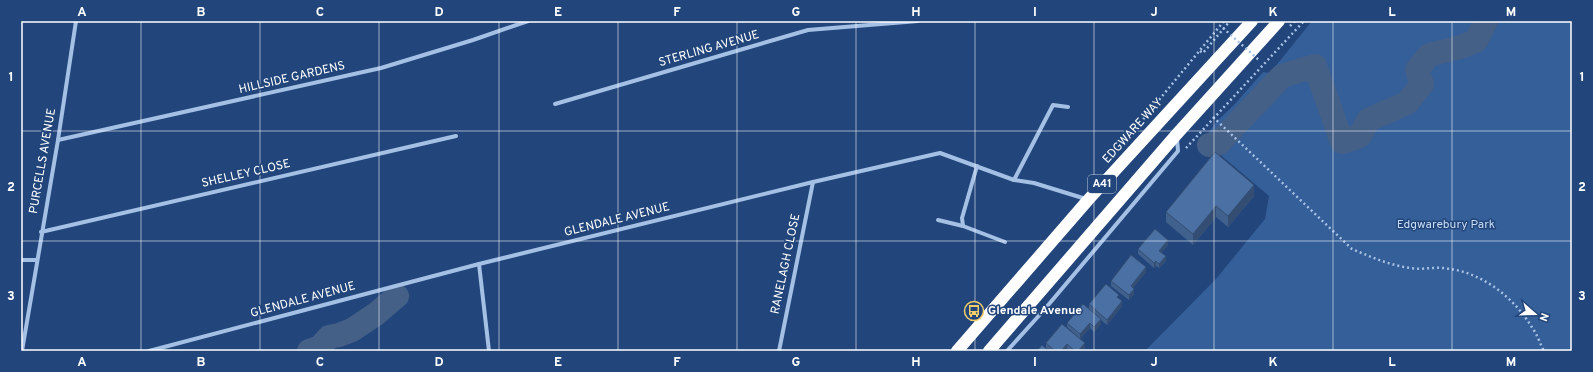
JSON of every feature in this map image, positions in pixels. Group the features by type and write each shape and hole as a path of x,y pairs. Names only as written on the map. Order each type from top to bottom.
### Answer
{"highway":[{"name":"EDGWARE WAY","path":"957,351 1088,200 1252,21"},
{"name":"A41","path":"989,351 1176,135 1279,21"}],"street":[{"name":"PURCELLS AVENUE","path":"22,351 38,260 41,232 58,140 76,21"},
{"name":"HILLSIDE GARDENS","path":"58,140 381,68 473,40 528,21"},
{"name":"STERLING AVENUE","path":"556,104 808,30 918,21"},
{"path":"1014,180 1053,105 1068,107"},
{"path":"1007,351 1044,310 1178,151 1176,135"},
{"name":"SHELLEY CLOSE","path":"41,232 456,136"},
{"name":"GLENDALE AVENUE","path":"149,351 479,264 813,182 940,153 1014,180 1034,184 1088,200"},
{"path":"963,226 962,218 977,166"},
{"name":"RANELAGH CLOSE","path":"779,351 813,182"},
{"path":"938,220 963,226 1004,242"},
{"path":"21,260 38,260"},
{"path":"479,264 489,351"}],"path":[{"path":"1200,51 1203,53 1230,21"},
{"path":"1178,151 1186,149 1213,117 1239,92 1304,21"},
{"path":"1223,28 1260,61"},
{"path":"1236,88 1239,92"},
{"path":"1213,117 1352,249 1381,262 1411,268 1444,268 1472,274 1494,286 1514,304 1533,329 1544,351"}],"green space":[{"name":"Edgwarebury Park","path":"1312,21 1572,21 1572,351 1145,351 1216,279 1265,219 1269,196 1203,140 1217,121 1234,105 1263,72 1270,73"}],"building":[{"path":"1215,152 1254,185 1228,216 1216,206 1193,234 1166,212"},
{"path":"1155,229 1168,240 1159,251 1166,256 1159,264 1156,261 1154,263 1138,249"},
{"path":"1131,255 1146,267 1131,286 1134,289 1129,295 1111,281"},
{"path":"1106,284 1119,295 1117,297 1122,301 1107,320 1089,304"},
{"path":"1083,304 1101,319 1094,327 1090,323 1080,334 1067,323"},
{"path":"1062,324 1085,343 1078,351 1075,351 1067,344 1061,351 1055,351 1046,343"},
{"path":"1042,345 1049,351 1037,351"}],"waterway":[{"path":"1230,131 1282,76 1315,66 1342,142 1360,136 1368,120 1407,103 1422,84 1417,70 1429,55 1476,41 1486,21"},
{"path":"1209,145 1219,143 1227,134"},
{"path":"309,351 320,347 329,337 352,330 376,314 397,296"}],"place":[{"name":"Glendale Avenue","path":"974,311"}]}
